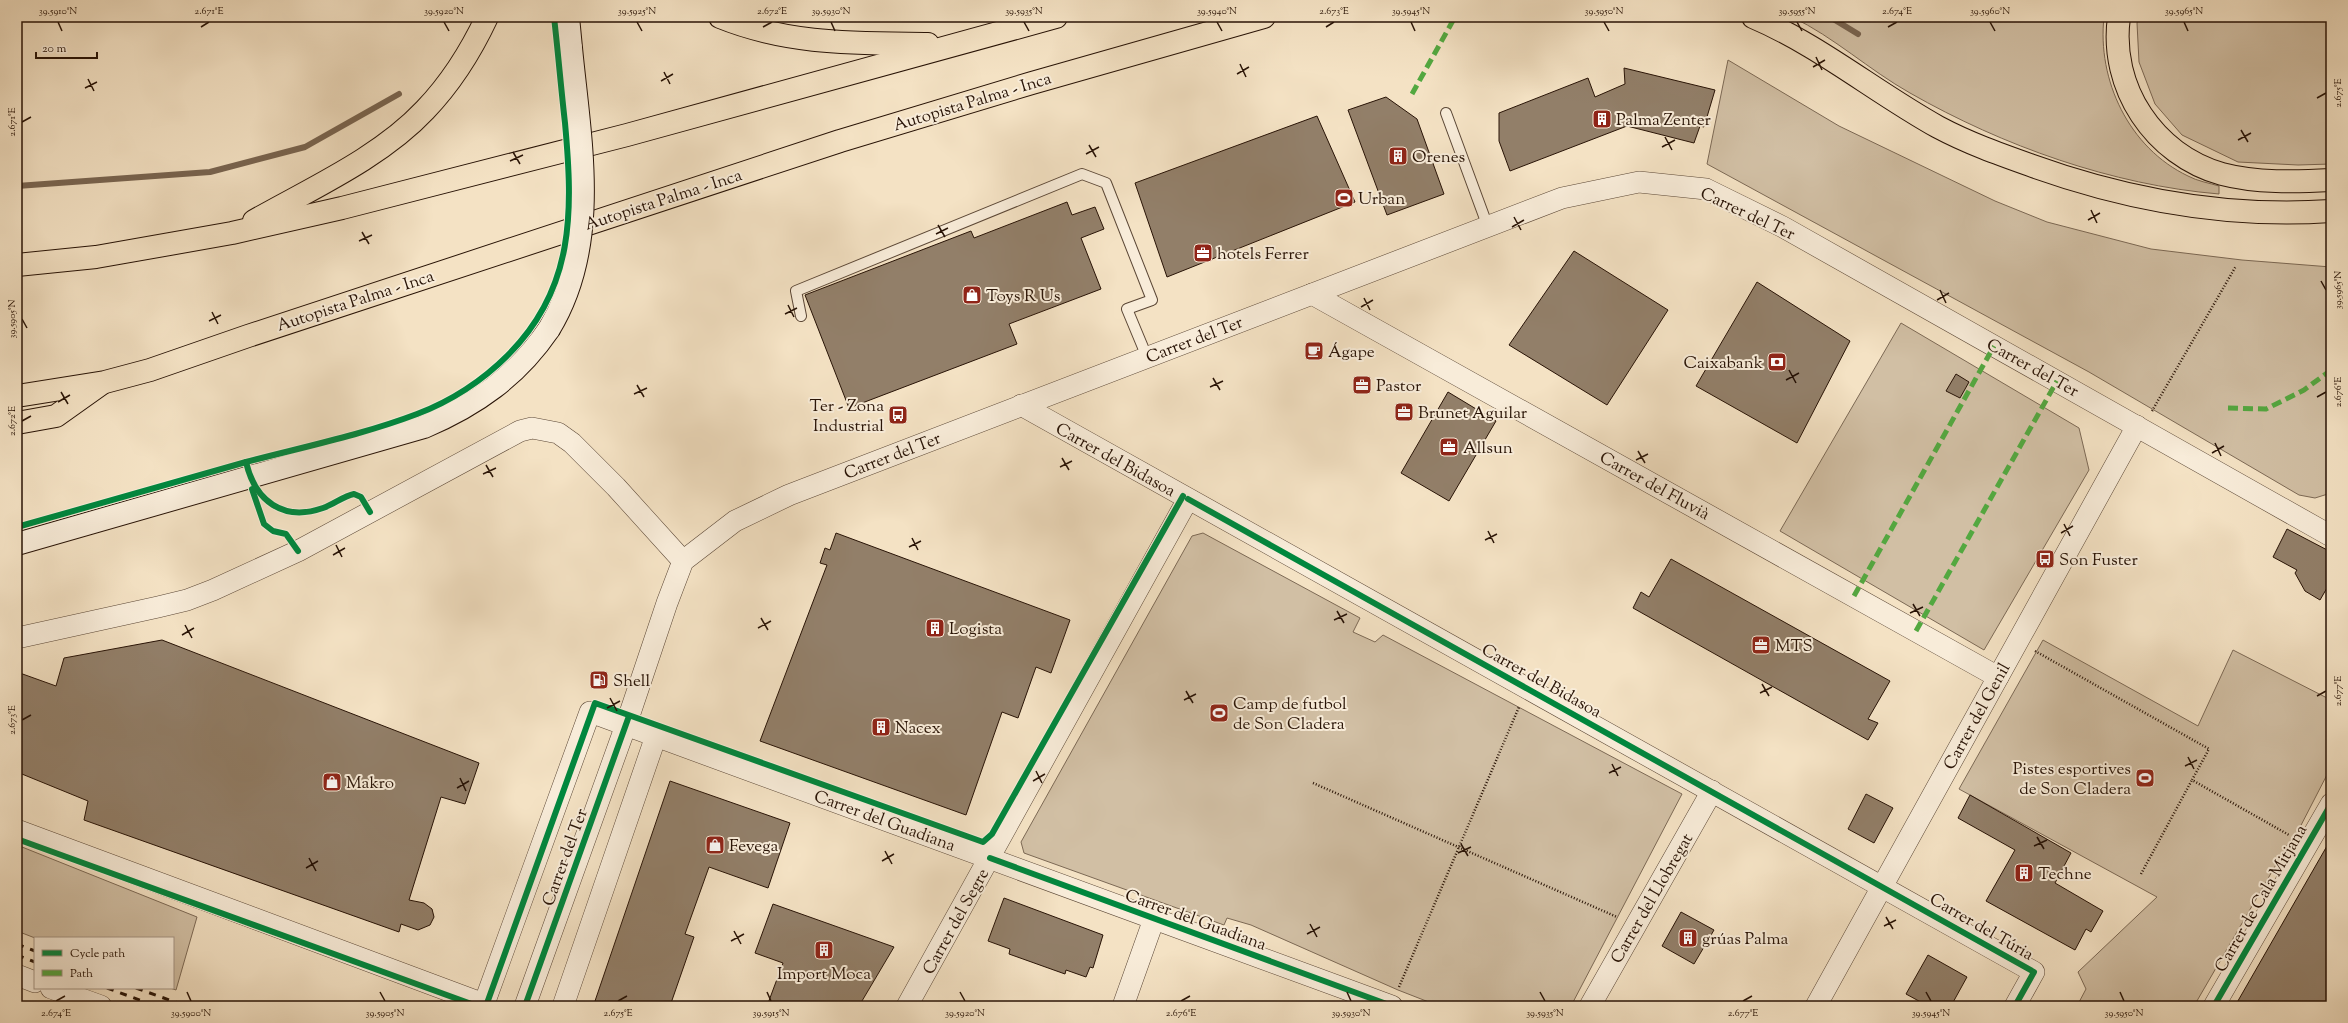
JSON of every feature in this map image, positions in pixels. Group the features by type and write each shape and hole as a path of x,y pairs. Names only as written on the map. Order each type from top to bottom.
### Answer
{"highway":[{"path":"232,233 337,174 424,112 452,76 487,17"},
{"path":"720,17 767,33 806,40 853,43 957,44"},
{"path":"17,265 96,257 232,233 342,208 619,137 1056,17"},
{"name":"Autopista Palma - Inca","path":"17,396 105,382 150,370 255,333 847,139 1032,82 1264,17"},
{"path":"1753,17 1797,40 1939,127 1974,144 2045,171 2139,197 2211,209 2291,213 2331,211"},
{"path":"2119,17 2117,31 2120,66 2129,94 2147,124 2157,135 2181,154 2205,168 2236,177 2277,180 2331,180"},
{"path":"17,423 56,416 105,382"}],"street":[{"path":"17,544 424,428 464,409 501,384 521,364 549,329 560,310 571,283 579,252 583,221 582,152 568,17"},
{"name":"Carrer del Ter","path":"525,1006 579,858 667,603 683,561 736,520 762,506 1562,198 1639,182 1706,189 1783,227 2331,536"},
{"name":"Carrer del Fluvià","path":"1312,294 1998,677"},
{"name":"Carrer del Bidasoa","path":"1021,405 1882,886"},
{"path":"17,638 187,600 212,590 298,551 520,431 532,428 558,432 572,443 616,486 683,561"},
{"name":"Carrer del Genil","path":"1816,1006 2018,641 2140,428"},
{"name":"Carrer del Segre","path":"907,1006 1188,499"},
{"name":"Carrer del Guadiana","path":"17,830 484,1004 590,712 1392,1006"},
{"path":"563,1006 656,736"},
{"name":"Carrer del Llobregat","path":"1590,1006 1712,791"},
{"name":"Carrer de Cala Mitjana","path":"2214,1006 2331,804"},
{"name":"Carrer del Túria","path":"1882,886 2034,972 2015,1006"},
{"path":"1123,1006 1154,919"},
{"path":"17,976 34,982"},
{"path":"54,989 101,1006"}],"lane":[{"path":"1446,113 1488,227"},
{"path":"801,316 796,291 1082,174 1106,184 1152,300 1127,309 1147,357"}],"path":[{"path":"2140,428 2236,266"},
{"path":"2018,641 2209,749 2141,874"},
{"path":"1392,1006 1458,847 1528,689"},
{"path":"2192,780 2307,845"},
{"path":"1313,783 1636,926"}],"shaded area":[{"path":"1792,17 2104,17 2103,41 2106,64 2112,88 2121,110 2134,130 2149,148 2167,164 2199,181 2219,186 2219,194 2139,182 2059,160 2020,146 1982,130 1910,93 1822,34"},
{"path":"2139,17 2331,17 2331,164 2298,165 2238,162 2182,135 2155,104 2139,62 2137,23"},
{"path":"1728,60 1839,126 1995,201 2047,222 2151,249 2242,260 2331,267 2331,493 2315,498 2299,495 2089,372 1707,164"},
{"path":"1901,323 2079,428 2089,470 1984,650 1780,531"},
{"path":"1203,533 1360,618 1353,632 1375,642 1383,635 1682,794 1571,1006 1439,1006 1398,990 1251,925 1227,918 1224,925 1024,853 1021,842 1192,536"},
{"name":"Pistes esportives de Son Cladera","path":"2043,640 2198,726 2233,650 2331,700 2331,767 2297,833 2288,844 2194,1006 2077,1006 2086,989 2078,972 2157,897 1959,789"},
{"path":"17,845 197,917 176,990 173,989 174,937 34,938 17,931"}],"building":[{"name":"Palma Zenter","path":"1624,68 1715,90 1704,127 1700,126 1694,143 1627,126 1510,171 1499,141 1499,113 1588,78 1595,97 1625,84"},
{"name":"Orenes","path":"1386,97 1417,119 1444,194 1387,215 1348,110"},
{"path":"1317,116 1355,202 1167,277 1135,183"},
{"path":"1067,202 1072,215 1095,207 1104,229 1081,238 1101,289 1009,324 1017,344 849,408 805,295 971,231 974,238"},
{"path":"1574,251 1668,310 1607,405 1509,345"},
{"path":"1757,282 1850,341 1797,443 1696,386"},
{"path":"1956,374 1969,382 1960,398 1946,391"},
{"name":"Allsun","path":"1448,392 1496,421 1449,501 1401,473"},
{"path":"2287,529 2331,552 2331,581 2320,600 2305,591 2295,573 2297,570 2273,557"},
{"path":"836,533 1070,620 1051,673 1036,667 1018,718 1002,712 966,815 760,741 827,565 820,563 825,548 830,550"},
{"name":"MTS","path":"1671,559 1890,681 1868,719 1878,723 1868,740 1633,608 1641,592 1649,597"},
{"path":"162,640 479,763 465,804 441,797 409,900 424,903 432,909 434,917 430,925 418,930 401,924 399,932 84,820 88,801 17,772 17,672 56,686 64,658"},
{"name":"Fevega","path":"670,781 790,823 768,888 709,867 685,934 694,937 670,1006 608,1006 595,1001"},
{"path":"1866,794 1893,808 1874,843 1848,829"},
{"name":"Techne","path":"1970,795 2071,853 2055,883 2103,911 2091,932 2086,929 2075,950 1986,901 2015,850 1958,818"},
{"path":"2331,839 2331,1006 2235,1006 2281,926"},
{"path":"1004,898 1103,935 1093,968 1090,967 1086,977 1066,970 1065,974 1009,954 1010,949 988,941"},
{"name":"Import Moca","path":"773,904 894,947 859,1006 767,1006 783,963 755,953"},
{"name":"grúas Palma","path":"1681,912 1714,930 1694,964 1662,946"},
{"path":"1928,955 1967,977 1951,1006 1928,1006 1906,994"}],"waterway":[{"path":"1830,17 1858,34"},
{"path":"17,186 210,172 305,147 399,94"}],"railway":[{"path":"17,944 34,951"},
{"path":"17,955 34,962"},
{"path":"110,989 156,1006"},
{"path":"139,989 186,1006"}],"marked path":[{"path":"1412,94 1455,17"},
{"path":"1854,596 1994,346"},
{"path":"2228,408 2266,409 2304,390 2331,370"},
{"path":"1916,631 2057,381"}],"cycle path":[{"path":"370,512 361,497 354,494 346,496 323,508 309,512 283,510 273,505 256,488 250,476 246,462 375,428 430,409 477,382 508,355 530,329 546,303 558,275 565,247 568,217 568,155 554,17"},
{"path":"17,527 246,462"},
{"path":"252,489 264,524 273,531 286,534 298,551"},
{"path":"486,1006 595,703 983,842 992,834 1183,496"},
{"path":"1188,499 2034,972 2015,1006"},
{"path":"525,1006 629,716"},
{"path":"2214,1006 2331,804"},
{"path":"17,839 477,1006"},
{"path":"990,858 1392,1006"}],"place":[{"name":"Palma Zenter","path":"1602,119"},
{"name":"Orenes","path":"1398,156"},
{"name":"Urban","path":"1344,198"},
{"name":"hotels Ferrer","path":"1203,253"},
{"name":"Toys R Us","path":"972,295"},
{"name":"Ágape","path":"1314,351"},
{"name":"Caixabank","path":"1777,362"},
{"name":"Pastor","path":"1362,385"},
{"name":"Brunet Aguilar","path":"1404,412"},
{"name":"Ter - Zona Industrial","path":"898,415"},
{"name":"Allsun","path":"1449,447"},
{"name":"Son Fuster","path":"2045,559"},
{"name":"Logista","path":"935,628"},
{"name":"MTS","path":"1761,645"},
{"name":"Shell","path":"599,680"},
{"name":"Camp de futbol de Son Cladera","path":"1219,713"},
{"name":"Nacex","path":"881,727"},
{"name":"Pistes esportives de Son Cladera","path":"2145,778"},
{"name":"Makro","path":"332,782"},
{"name":"Fevega","path":"715,845"},
{"name":"Techne","path":"2024,873"},
{"name":"grúas Palma","path":"1688,938"},
{"name":"Import Moca","path":"824,950"}]}
